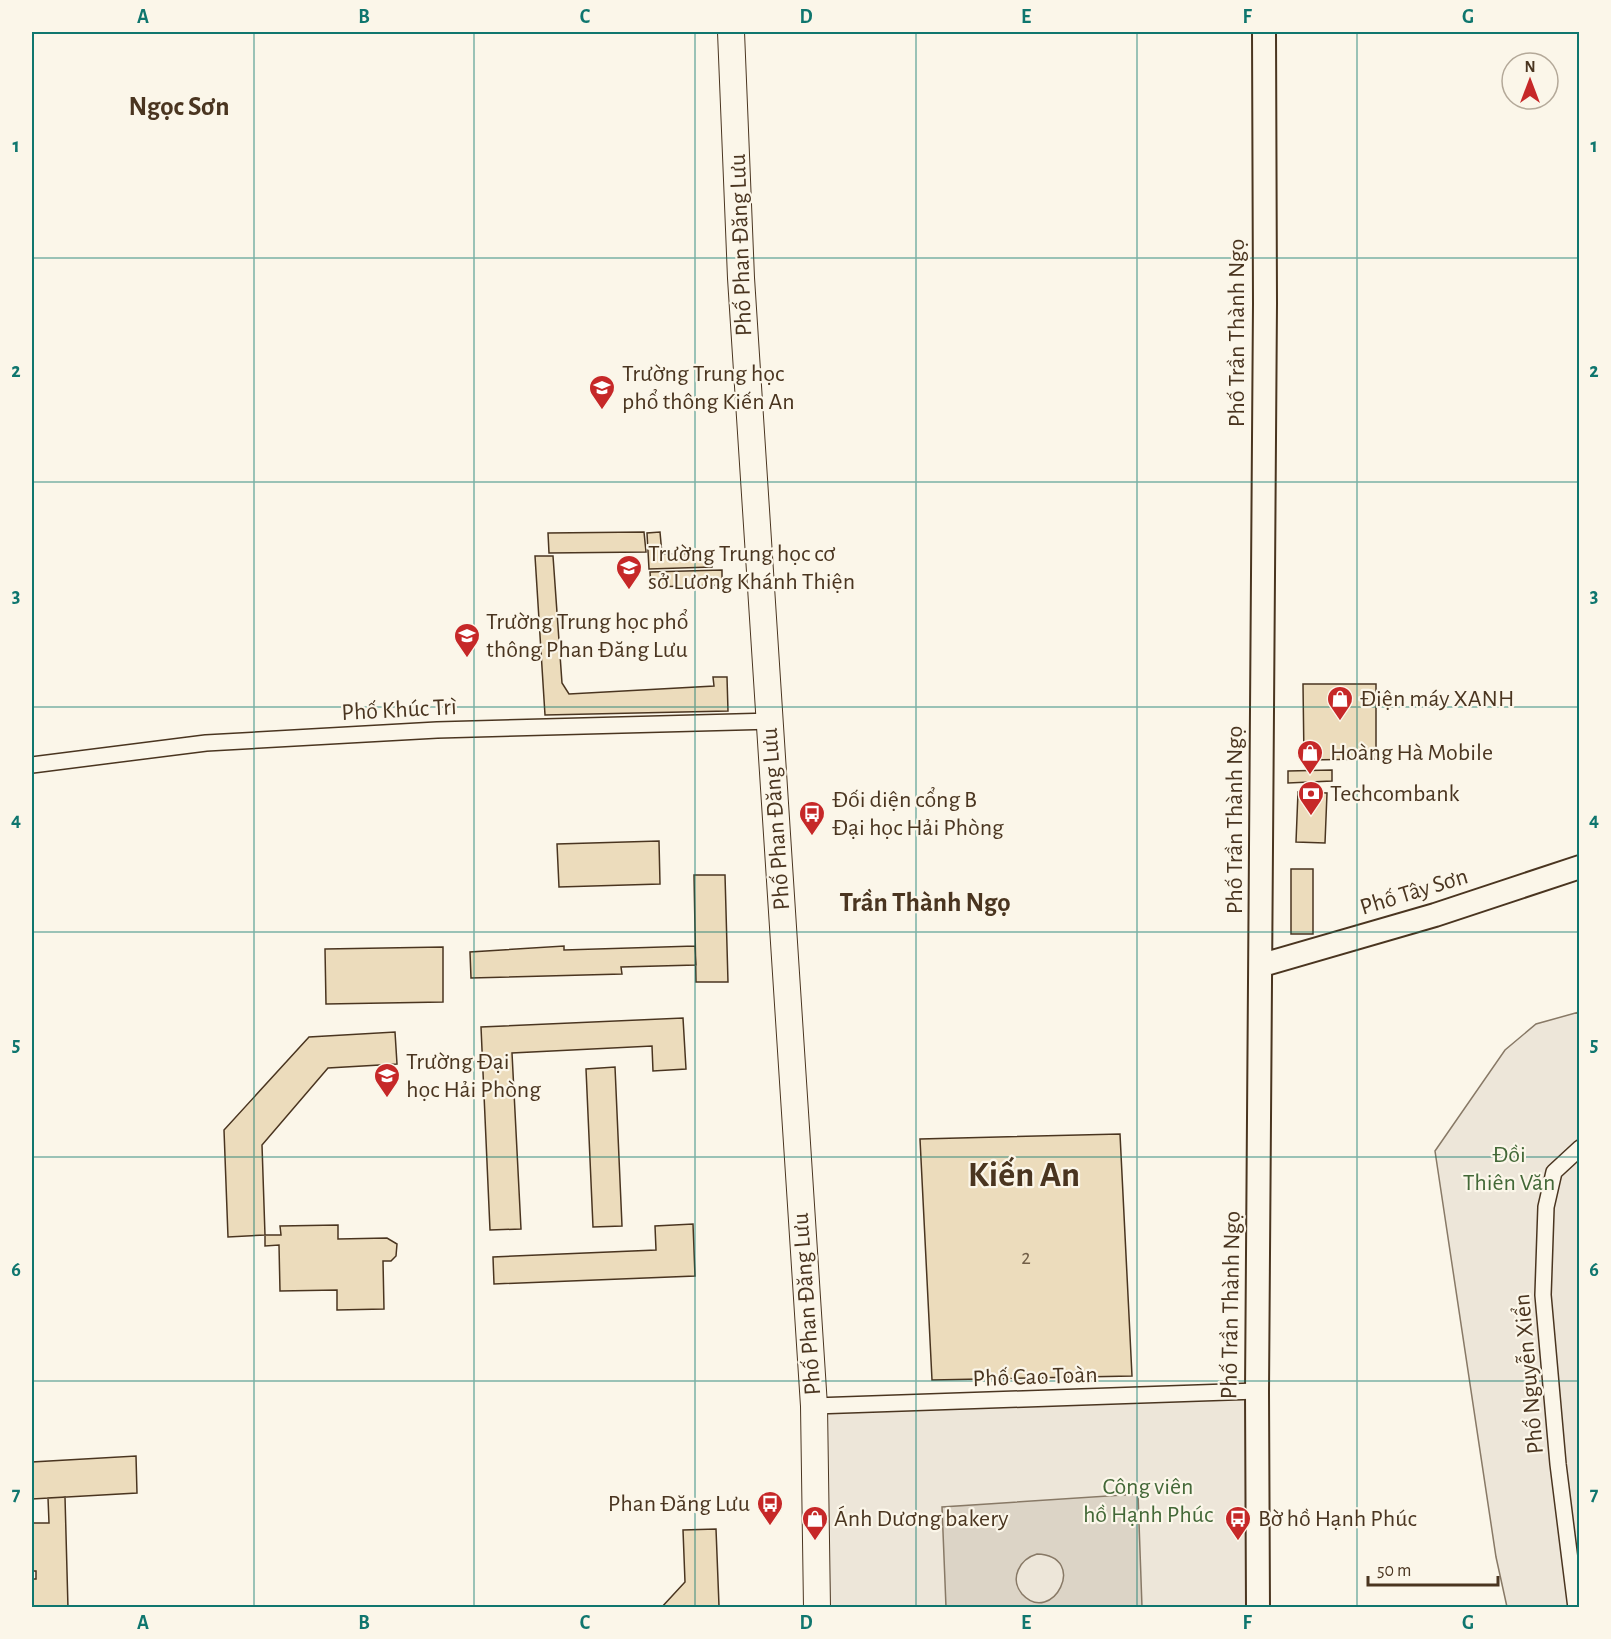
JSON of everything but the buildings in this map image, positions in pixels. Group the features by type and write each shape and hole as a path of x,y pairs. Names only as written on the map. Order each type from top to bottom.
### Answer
{"main road":[{"name":"Phố Phan Đăng Lưu","path":"731,32 741,279 814,1406 817,1608"},
{"name":"Phố Trần Thành Ngọ","path":"1258,1608 1257,1391 1262,965 1264,32"},
{"name":"Phố Tây Sơn","path":"1262,965 1435,915 1580,867"}],"street":[{"name":"Phố Khúc Trì","path":"32,765 206,743 437,730 770,721"},
{"name":"Phố Nguyễn Xiển","path":"1576,1608 1558,1464 1543,1295 1546,1207 1554,1172 1580,1148"},
{"name":"Phố Cao Toàn","path":"814,1406 1257,1391"}],"green space":[{"name":"Đồi Thiên Văn","path":"1579,1012 1579,1607 1507,1607 1496,1557 1435,1151 1505,1050 1536,1024"},
{"name":"Công viên hồ Hạnh Phúc","path":"1257,1391 1257,1607 819,1607 814,1406"}],"shaded area":[{"path":"1138,1494 1142,1607 946,1607 942,1507","holes":["1037,1554 1053,1558 1061,1566 1063,1576 1061,1587 1054,1596 1044,1602 1033,1602 1018,1588 1016,1582 1018,1570 1031,1556"]}],"place":[{"name":"Trường Trung học phổ thông Kiến An","path":"602,411"},
{"name":"Trường Trung học cơ sở Lương Khánh Thiện","path":"629,591"},
{"name":"Trường Trung học phổ thông Phan Đăng Lưu","path":"467,659"},
{"name":"Điện máy XANH","path":"1340,722"},
{"name":"Hoàng Hà Mobile","path":"1310,776"},
{"name":"Techcombank","path":"1311,817"},
{"name":"Đối diện cổng B Đại học Hải Phòng","path":"812,837"},
{"name":"Trường Đại học Hải Phòng","path":"387,1099"},
{"name":"Phan Đăng Lưu","path":"770,1527"},
{"name":"Ánh Dương bakery","path":"815,1542"},
{"name":"Bờ hồ Hạnh Phúc","path":"1238,1542"}],"district":[{"name":"Ngọc Sơn","path":"179,106"},
{"name":"Trần Thành Ngọ","path":"925,902"},
{"name":"Kiến An","path":"1024,1175"}]}
